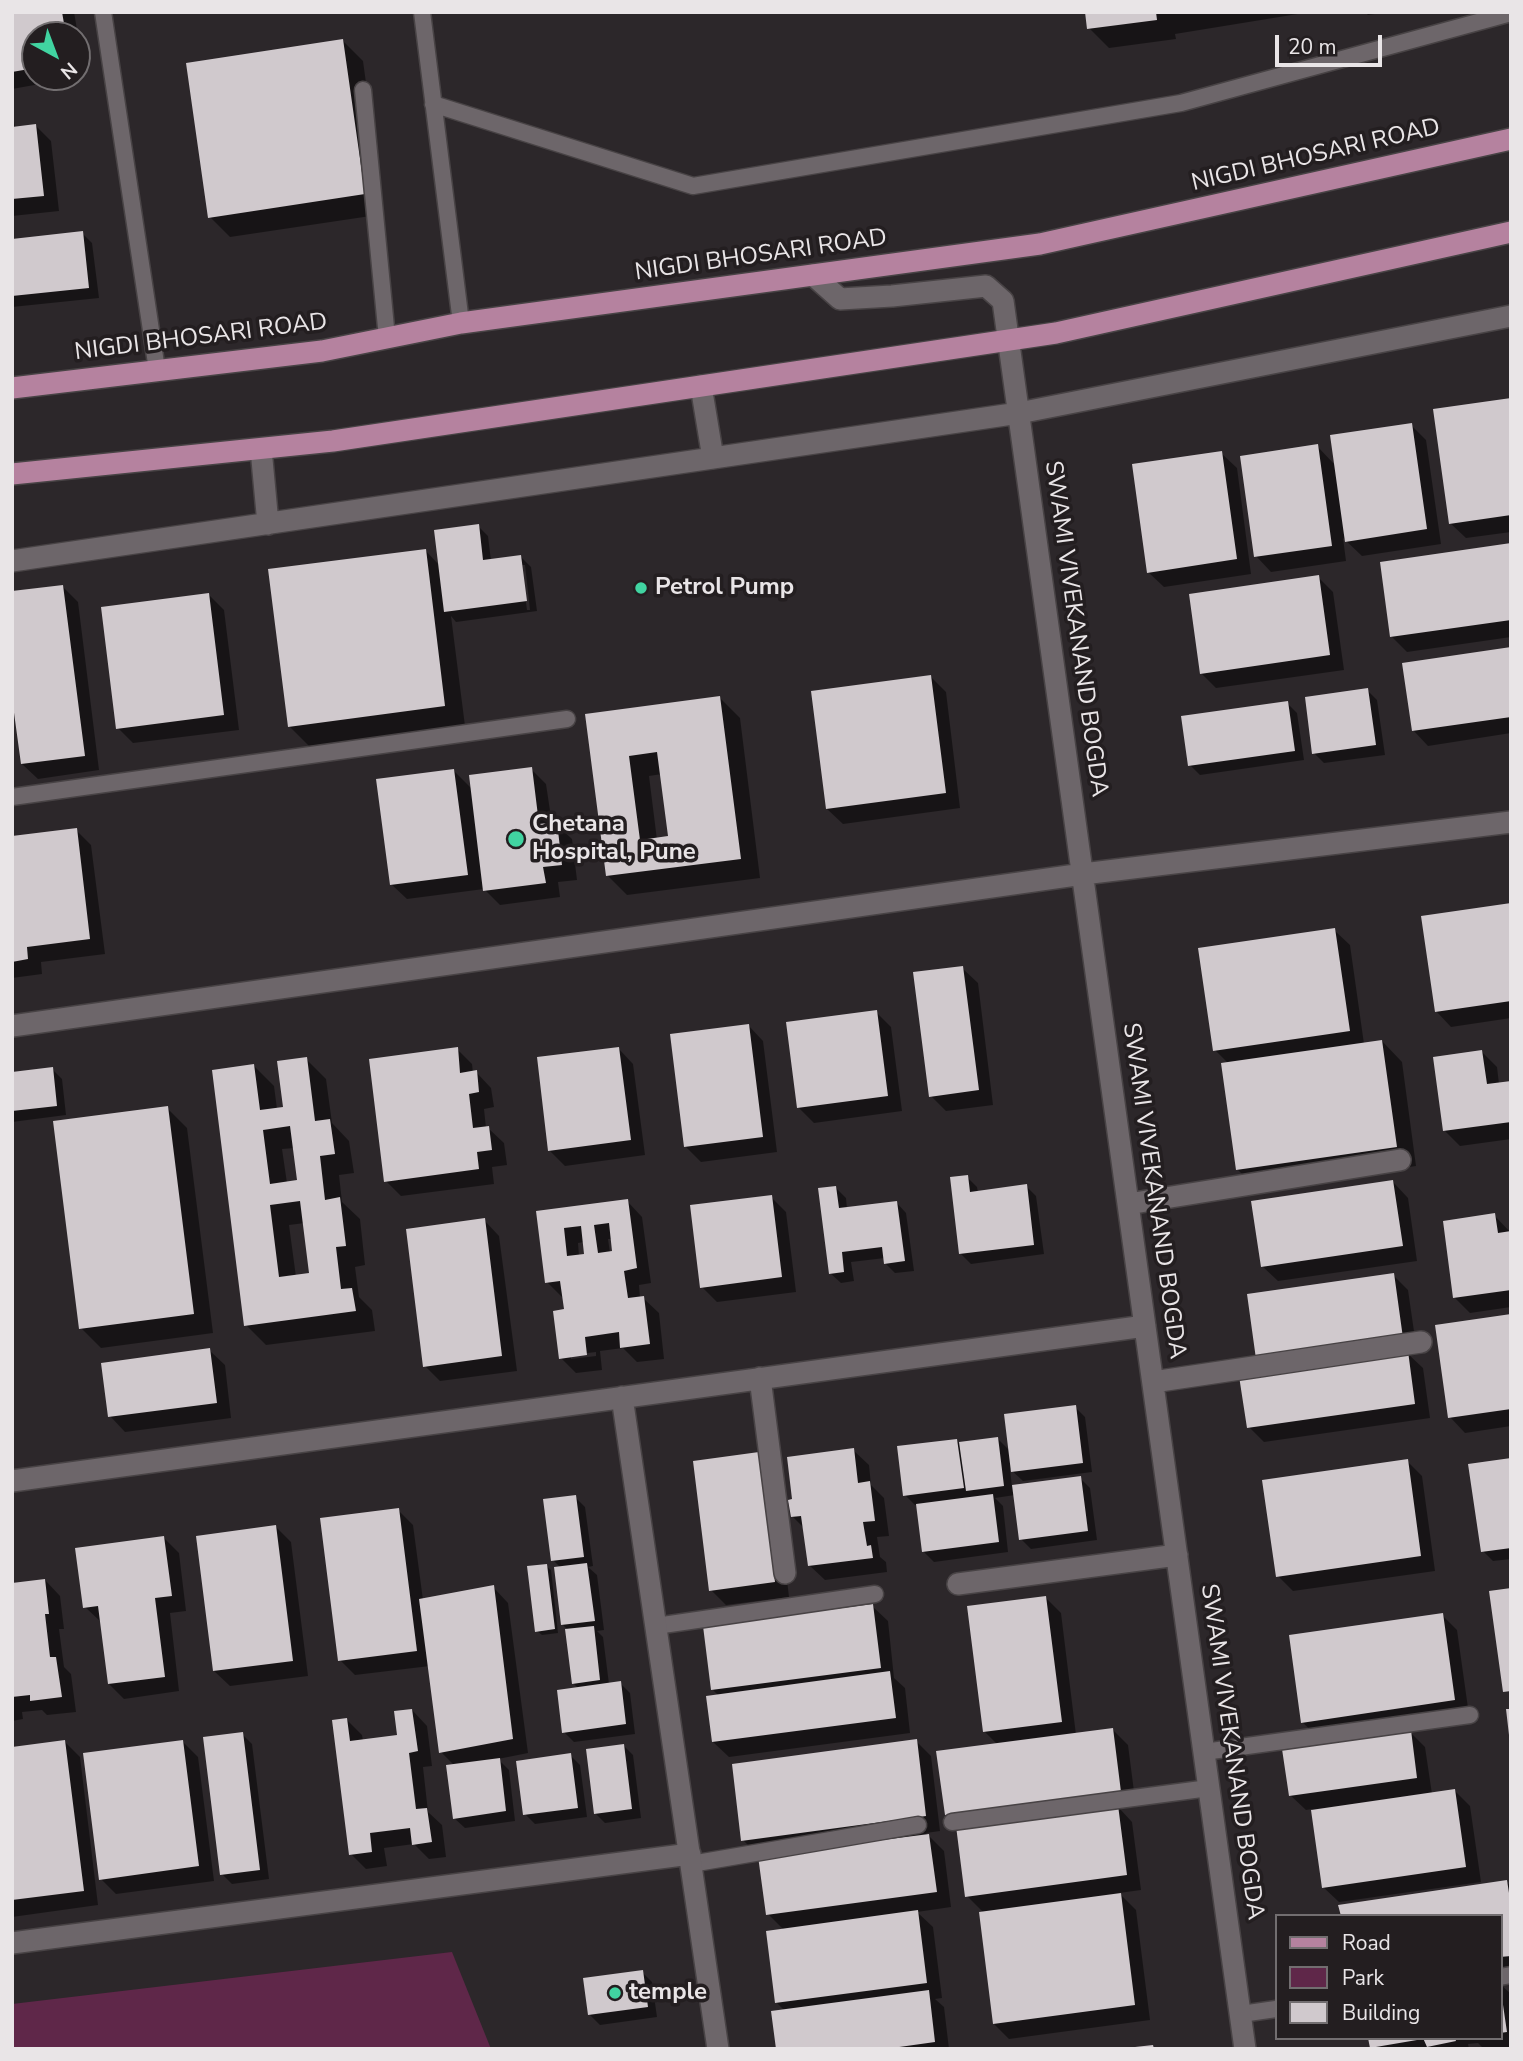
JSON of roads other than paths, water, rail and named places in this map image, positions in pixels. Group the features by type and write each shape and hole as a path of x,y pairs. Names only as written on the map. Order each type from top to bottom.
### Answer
{"main road":[{"name":"NIGDI BHOSARI ROAD","path":"12,388 321,351 461,323 1040,244 1511,139"},
{"path":"12,474 333,441 1056,333 1511,232"}],"street":[{"name":"SWAMI VIVEKANAND BOGDA","path":"813,275 841,299 986,286 1003,301 1245,2049"},
{"path":"12,561 1019,412 1511,316"},
{"path":"701,386 713,458"},
{"path":"261,449 268,524"},
{"path":"12,1026 1083,874 1511,822"},
{"path":"1128,1204 1400,1160"},
{"path":"12,1481 1145,1326"},
{"path":"1153,1382 1421,1342"},
{"path":"760,1378 785,1573"},
{"path":"622,1397 718,2049"},
{"path":"958,1584 1177,1555"},
{"path":"12,1943 691,1859"}],"lane":[{"path":"103,12 157,370"},
{"path":"422,12 461,323"},
{"path":"433,104 693,186 1181,103 1511,13"},
{"path":"363,90 387,338"},
{"path":"12,797 567,719"},
{"path":"656,1626 875,1594"},
{"path":"1204,1752 1470,1714"},
{"path":"953,1822 1209,1788"},
{"path":"691,1859 918,1825"},
{"path":"1241,2014 1274,2009"}],"place":[{"name":"Petrol Pump","path":"641,588"},
{"name":"Chetana Hospital, Pune","path":"516,839"},
{"name":"temple","path":"615,1993"}]}
